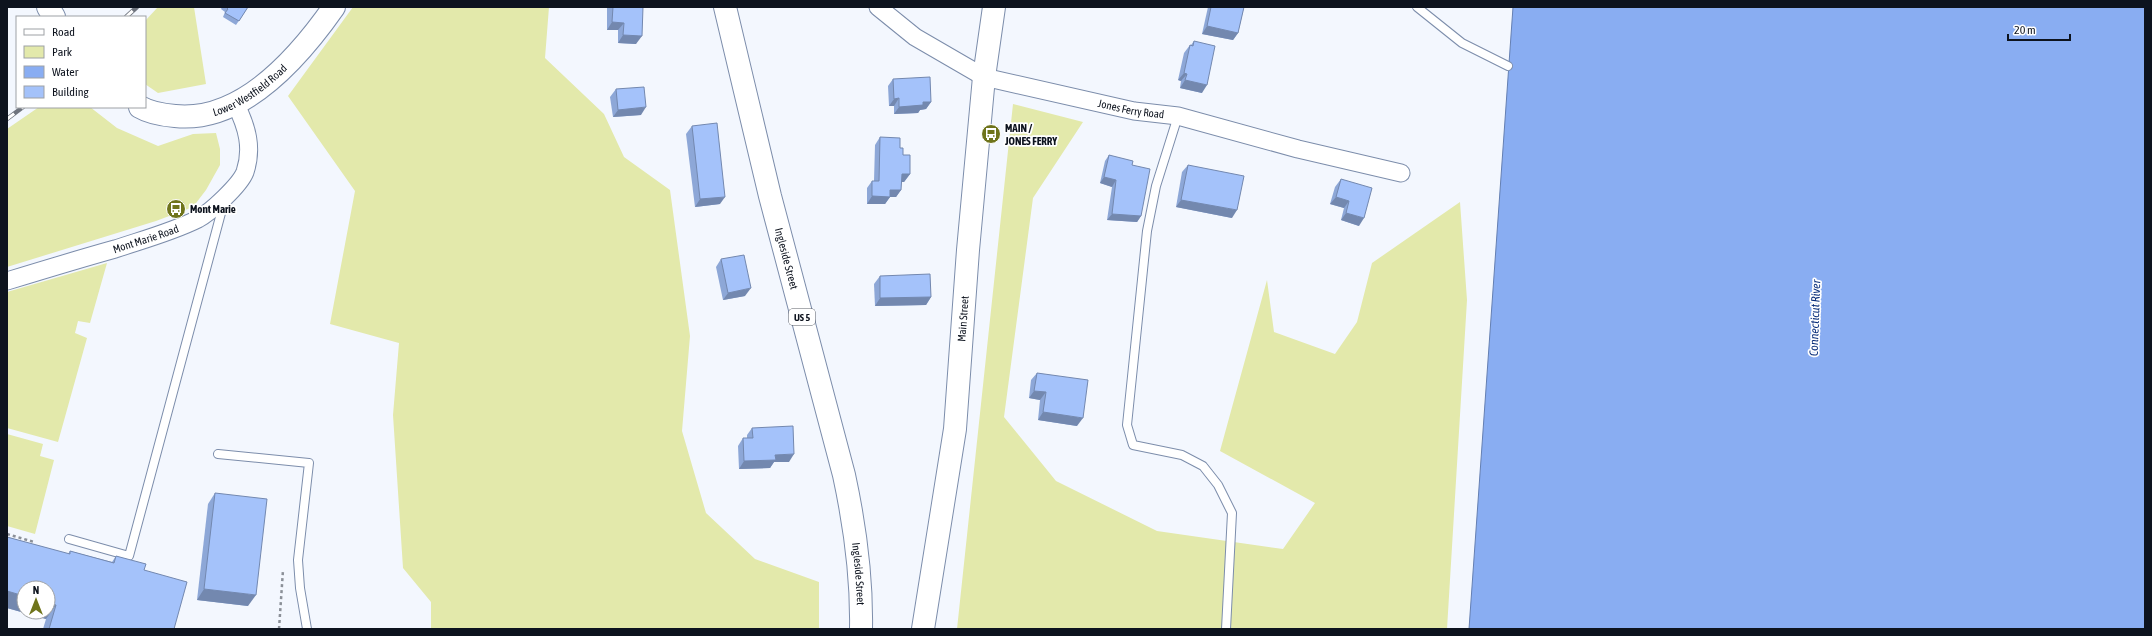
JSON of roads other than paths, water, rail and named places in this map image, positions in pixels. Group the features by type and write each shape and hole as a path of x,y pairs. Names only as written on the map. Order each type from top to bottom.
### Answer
{"main road":[{"path":"48,7 53,16"},
{"name":"Lower Westfield Road","path":"143,108 162,115 187,117 216,113 236,105 254,93 273,77 314,33 334,7"},
{"name":"Ingleside Street","path":"725,7 770,196 846,482 858,557 861,629"},
{"name":"Main Street","path":"922,629 955,429 968,250 984,77 994,7"}],"street":[{"name":"Jones Ferry Road","path":"878,7 915,37 984,77 1134,111 1178,116 1298,149 1401,173"},
{"name":"Mont Marie Road","path":"7,281 145,239 199,219 226,195 244,173 249,150 249,138 244,122 236,105"}],"lane":[{"path":"1417,7 1462,43 1508,66"},
{"path":"1178,116 1156,186 1147,231 1126,425 1133,445 1182,455 1203,466 1218,485 1232,513 1226,629"},
{"path":"69,539 129,556 226,195"},
{"path":"218,454 309,463 298,560 300,594 307,629"}],"water":[{"name":"Connecticut River","path":"1513,7 2145,7 2145,629 1469,629"}],"railway":[{"path":"127,16 137,7"},
{"path":"7,119 22,108"}],"place":[{"name":"MAIN / JONES FERRY","path":"991,134"},
{"name":"Mont Marie","path":"176,209"}]}
